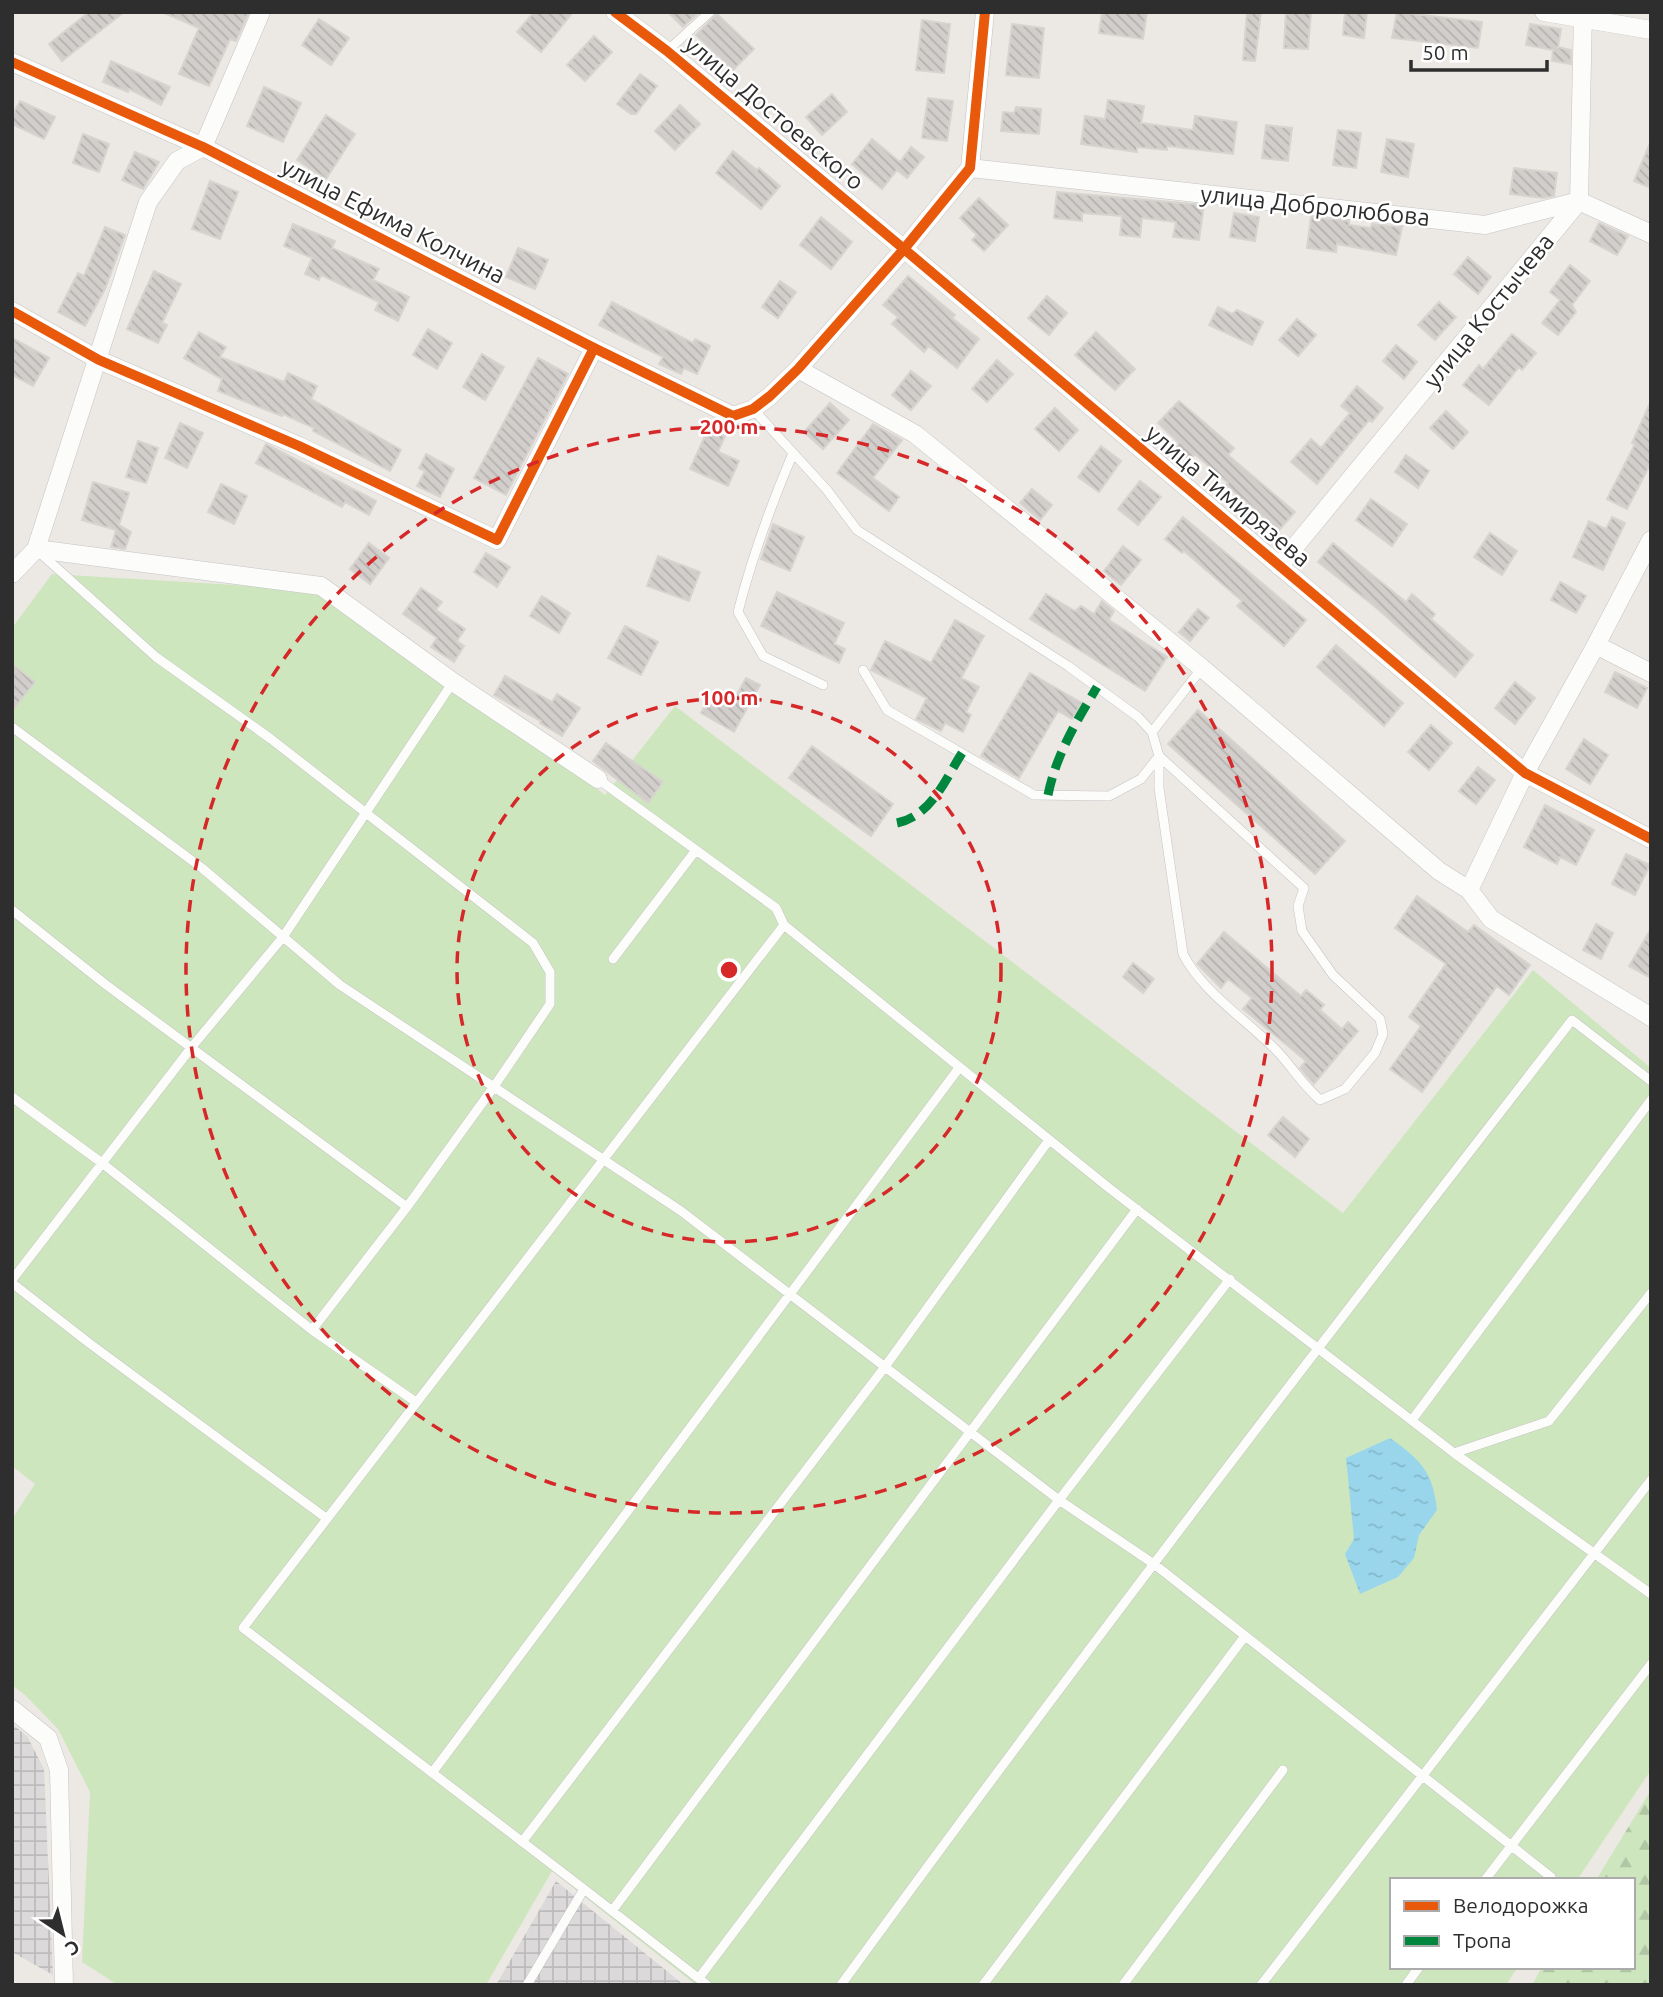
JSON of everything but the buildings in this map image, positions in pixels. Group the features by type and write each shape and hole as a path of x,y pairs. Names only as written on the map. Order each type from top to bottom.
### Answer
{"street":[{"path":"12,574 36,549 148,202 177,161 203,147 261,12"},
{"name":"улица Достоевского","path":"615,12 667,51 904,249"},
{"path":"752,409 771,396 798,369 904,249 970,168 985,12"},
{"path":"1544,12 1582,15 1651,30"},
{"path":"1582,15 1579,201 1651,234"},
{"name":"улица Ефима Колчина","path":"12,62 203,147 594,348 733,416 752,409"},
{"name":"улица Добролюбова","path":"970,168 1485,225 1579,201"},
{"name":"улица Костычева","path":"1279,566 1579,201"},
{"name":"улица Тимирязева","path":"904,249 1525,774 1651,839"},
{"path":"12,311 99,360 299,446 497,540 594,348"},
{"path":"798,369 915,434 1202,668 1439,871 1469,890 1491,919 1651,1017"},
{"path":"1469,890 1525,774 1597,645 1651,540"},
{"path":"36,549 321,586 453,682 598,779"},
{"path":"1597,645 1651,673"},
{"path":"12,1709 48,1738 59,1770 64,1985"}],"lane":[{"path":"667,51 710,12"},
{"path":"752,409 827,490 857,530 1068,666 1139,718 1152,732 1159,756 1159,788 1183,954 1193,972 1278,1053 1302,1084 1320,1100 1345,1089 1375,1053 1382,1034 1380,1018 1333,975 1301,931 1298,906 1304,887 1159,756"},
{"path":"793,453 776,491 749,569 738,612 763,656 823,685"},
{"path":"36,549 156,657 271,738 533,943 550,972 550,1004 494,1088 312,1330"},
{"path":"1152,732 1202,668"},
{"path":"863,670 887,710 1034,795 1109,796 1140,779 1159,756"},
{"path":"326,1518 89,1343 12,1281 191,1048 283,937 453,682"},
{"path":"12,726 202,868 340,985 681,1211 1059,1500 1154,1564 1551,1877"},
{"path":"598,779 776,908 784,925 1137,1209 1454,1453 1651,1594"},
{"path":"613,959 696,850"},
{"path":"12,910 105,984 407,1207"},
{"path":"784,925 243,1628 703,1982 1059,1500 1230,1279"},
{"path":"841,1985 1318,1347 1572,1020 1651,1081"},
{"path":"432,1773 959,1068"},
{"path":"12,1097 102,1163 312,1330 416,1402"},
{"path":"1412,1420 1651,1100"},
{"path":"522,1842 884,1368 1049,1140"},
{"path":"612,1911 1137,1209"},
{"path":"1454,1453 1549,1421 1651,1293"},
{"path":"1261,1985 1651,1480"},
{"path":"983,1985 1245,1636"},
{"path":"1486,1878 1651,1664"},
{"path":"1123,1985 1283,1770"},
{"path":"527,1985 584,1889"},
{"path":"1406,1985 1418,1969"}],"shaded area":[{"path":"12,1724 27,1736 44,1769 53,1975 12,1952"},
{"path":"556,1881 684,1985 496,1985"}],"green space":[{"path":"52,574 334,591 605,795 675,706 1343,1213 1533,970 1651,1068 1651,1770 1578,1878 1390,1878 1390,1969 1517,1969 1506,1985 696,1985 552,1871 486,1985 118,1985 82,1962 90,1792 58,1729 12,1685 12,1519 35,1484 12,1466 12,628"},
{"path":"1651,1790 1651,1985 1532,1985 1541,1969 1635,1969 1635,1878 1597,1878"}],"water":[{"path":"1390,1438 1424,1468 1429,1476 1437,1510 1419,1535 1414,1558 1398,1577 1360,1594 1345,1554 1354,1539 1346,1458"}],"marked path":[{"path":"1048,795 1061,752 1097,687"},
{"path":"897,823 909,819 928,805 962,753"}],"cycle path":[{"path":"615,12 667,51 904,249 1525,773 1651,839"},
{"path":"12,62 203,147 594,348 733,416 753,409 798,369 904,249 970,168 985,12"},
{"path":"12,311 99,360 299,446 497,540 594,348"}]}
